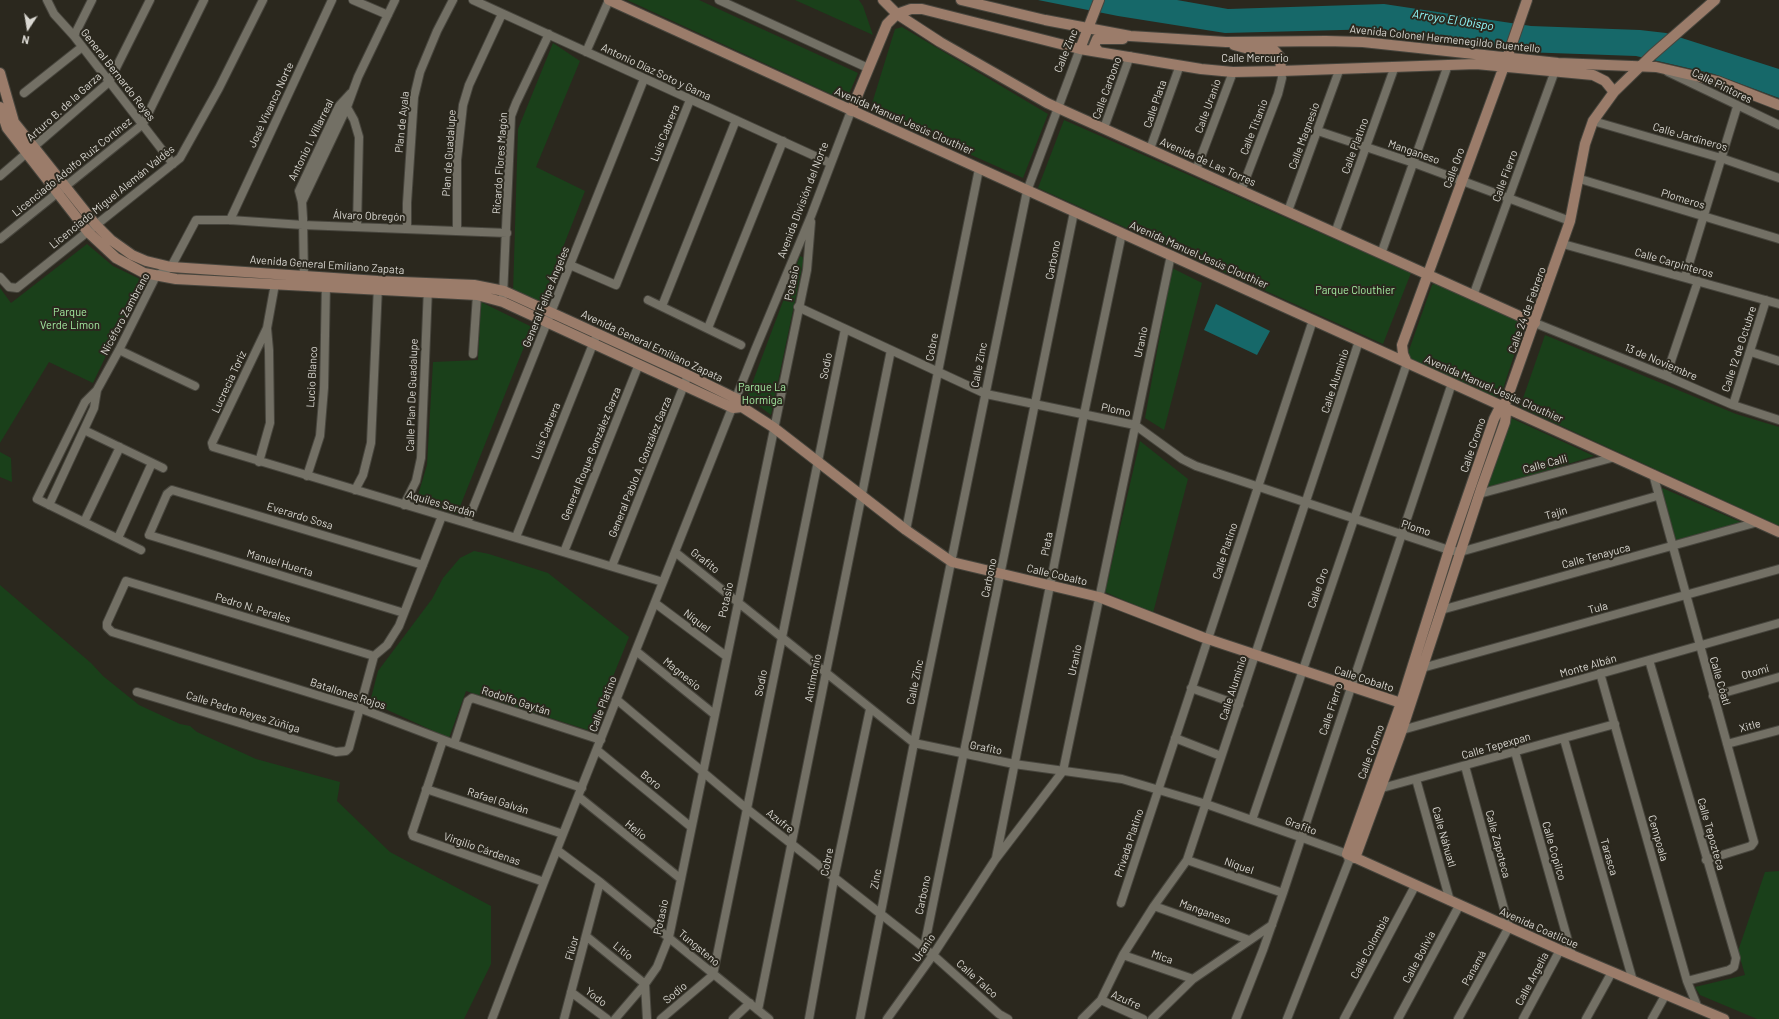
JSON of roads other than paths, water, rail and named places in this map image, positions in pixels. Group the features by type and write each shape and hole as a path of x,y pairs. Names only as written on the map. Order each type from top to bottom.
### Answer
{"street":[{"name":"General Bernardo Reyes","path":"46,0 54,14 74,36 173,164"},
{"path":"74,36 92,0"},
{"name":"Arturo B. de la Garza","path":"0,176 31,151 109,82 150,0"},
{"name":"Licenciado Adolfo Ruiz Cortínez","path":"0,239 143,124 204,0"},
{"name":"Licenciado Miguel Alemán Valdés","path":"0,277 12,288 17,288 173,164 184,153 263,0"},
{"name":"José Vivanco Norte","path":"230,220 332,0"},
{"path":"353,0 388,15"},
{"name":"Antonio I. Villarreal","path":"302,202 395,0"},
{"name":"Plan de Ayala","path":"406,229 414,96 420,72 437,31 453,0"},
{"name":"Antonio Díaz Soto y Gama","path":"473,0 830,163"},
{"path":"586,52 609,0"},
{"name":"Avenida Manuel Jesús Clouthier","path":"609,0 1779,532"},
{"path":"719,0 868,68"},
{"name":"Avenida de Las Torres","path":"883,0 897,14 977,64 1057,107 1535,323"},
{"name":"Avenida Colonel Hermenegildo Buentello","path":"961,0 1090,24 1130,36 1226,42 1326,40 1397,44 1476,59"},
{"name":"Calle Zinc","path":"914,743 1027,191 1057,107 1099,0"},
{"name":"Calle Oro","path":"1402,344 1507,59 1527,0"},
{"name":"Calle 24 de Febrero","path":"1504,406 1563,244 1580,179 1585,144 1593,121 1614,92 1640,66 1715,0"},
{"name":"Calle Mercurio","path":"897,14 910,8 922,9 1080,49 1233,72 1448,65 1476,59 1507,59 1554,73 1593,75 1605,81 1614,92"},
{"name":"Plan de Guadalupe","path":"457,231 458,160 463,105 469,85 502,14"},
{"name":"Avenida División del Norte","path":"737,404 868,68 887,24 897,14"},
{"name":"Ricardo Flores Magón","path":"503,297 512,116 516,103 549,34"},
{"path":"1099,52 1094,46 1097,39 1122,40 1130,36"},
{"path":"1226,42 1245,48 1275,51 1280,57 1281,71"},
{"path":"24,93 82,47"},
{"name":"Calle Carbono","path":"1104,128 1130,56"},
{"name":"Avenida Colonel Hermenegildo Buentello","path":"1507,59 1558,63 1656,67 1710,79 1742,89 1779,105"},
{"name":"Calle Fierro","path":"1473,296 1558,63"},
{"name":"Calle Plata","path":"1150,149 1180,65"},
{"path":"1381,254 1448,65"},
{"name":"Calle Platino","path":"1335,233 1395,66"},
{"name":"Calle Pintores","path":"1656,67 1779,125"},
{"name":"Calle Magnesio","path":"1288,211 1340,68"},
{"name":"Calle Titanio","path":"1241,190 1278,94 1282,78 1281,71"},
{"name":"Calle Uranio","path":"1196,170 1233,72"},
{"name":"Avenida General Emiliano Zapata","path":"0,73 14,122 31,151 58,193 88,232 116,258 131,268 156,276 176,279 275,284 304,281"},
{"name":"General Felipe Ángeles","path":"467,523 547,323 552,314 644,79"},
{"name":"Antonio I. Villarreal","path":"304,281 302,202 299,191 343,99 352,92"},
{"path":"343,99 356,124 359,137 357,227"},
{"name":"Luis Cabrera","path":"570,265 616,285 690,100"},
{"path":"1685,277 1738,106"},
{"name":"Avenida General Emiliano Zapata","path":"0,107 7,128 66,186 96,225 111,240 132,255 146,261 171,267 304,281 428,288 503,297 547,323 595,338 688,375 737,404"},
{"path":"662,306 736,120"},
{"name":"Calle Jardineros","path":"1593,121 1721,158 1779,178"},
{"name":"Manganeso","path":"1318,131 1414,163 1570,221"},
{"path":"708,328 783,141"},
{"name":"Cobre","path":"906,530 979,169"},
{"name":"Plomeros","path":"1580,179 1779,239"},
{"name":"Carbono","path":"924,948 1074,212"},
{"name":"Potasio","path":"615,1019 646,984 662,958 669,937 809,255 811,216"},
{"path":"171,267 196,220 230,220"},
{"name":"Álvaro Obregón","path":"230,220 303,225 507,233"},
{"name":"Plata","path":"995,860 1084,414 1122,233"},
{"name":"Calle Carpinteros","path":"1563,244 1779,304"},
{"name":"Uranio","path":"887,1019 933,955 995,860 1063,771 1171,255"},
{"name":"Nicéforo Zambrano","path":"97,390 94,408 49,505 37,499 84,402 97,390 156,276 171,267"},
{"path":"1666,376 1698,281"},
{"name":"Lucio Blanco","path":"307,476 320,436 324,388 326,282"},
{"path":"259,462 270,423 269,350 267,328 275,284"},
{"name":"Avenida General Emiliano Zapata","path":"428,288 474,285 552,314 639,364 684,385 737,404"},
{"path":"356,490 363,475 371,443 378,286"},
{"name":"Calle Plan De Guadalupe","path":"404,505 416,481 421,458 428,288"},
{"path":"473,354 476,294"},
{"path":"648,300 741,345"},
{"name":"Calle 12 de Octubre","path":"1733,405 1751,352 1766,300"},
{"name":"Plomo","path":"798,307 986,394 1035,406 1084,414 1135,425 1177,456 1196,466 1401,535 1460,552"},
{"name":"Calle Platino","path":"1158,789 1313,320"},
{"name":"13 de Noviembre","path":"1535,323 1733,405 1779,420"},
{"name":"Lucrecia Toriz","path":"213,447 212,443 267,328"},
{"name":"Sodio","path":"661,1019 713,975 781,636 845,329"},
{"name":"Luis Cabrera","path":"516,537 595,338"},
{"name":"Calle Aluminio","path":"1082,1019 1101,1000 1124,955 1154,906 1187,860 1359,341"},
{"path":"1379,350 1394,351 1402,344"},
{"path":"1402,344 1403,354 1407,363"},
{"path":"119,350 195,386"},
{"name":"Antimonio","path":"758,1010 891,350"},
{"path":"1751,352 1779,361"},
{"name":"Calle Oro","path":"1252,820 1407,363"},
{"name":"General Roque González Garza","path":"564,552 639,364"},
{"name":"General Pablo A. González Garza","path":"612,566 688,375"},
{"name":"Calle Fierro","path":"1236,1019 1283,893 1350,686 1452,383"},
{"name":"Calle Platino","path":"492,1019 556,850 675,552 737,404"},
{"name":"Calle Cobalto","path":"737,404 773,427 906,530 952,562 1099,597 1208,639 1401,703"},
{"name":"Calle Cromo","path":"1287,1019 1350,858 1449,550 1494,418 1498,411 1504,406 1506,414 1505,422 1460,552 1402,730 1382,788 1350,858"},
{"path":"84,430 163,468"},
{"path":"84,522 120,447"},
{"name":"Aquiles Serdán","path":"213,447 663,582"},
{"name":"Calle Calli","path":"1480,494 1615,457"},
{"path":"118,538 152,463"},
{"name":"Calle Cóatl","path":"1653,474 1657,496 1754,843 1751,846 1706,860"},
{"name":"Manuel Huerta","path":"170,490 149,535 404,613"},
{"name":"Everardo Sosa","path":"170,490 424,565"},
{"name":"Tajín","path":"1460,552 1657,496"},
{"path":"49,505 142,550"},
{"path":"359,708 374,656 392,638 424,565 442,516"},
{"name":"Calle Tenayuca","path":"1441,610 1758,522"},
{"name":"Grafito","path":"675,552 737,600 825,673 914,743 964,755 1014,764 1113,778 1158,789 1300,837 1350,858"},
{"name":"Tula","path":"1422,668 1779,569"},
{"name":"Batallones Rojos","path":"126,581 107,627 112,632 359,708 454,744 582,788"},
{"name":"Pedro N. Perales","path":"126,581 374,656"},
{"name":"Níquel","path":"655,603 726,656"},
{"name":"Monte Albán","path":"1402,730 1779,623"},
{"name":"Magnesio","path":"636,651 714,714"},
{"name":"Calle Tepozteca","path":"1649,660 1706,860 1735,953 1736,964 1729,970 1687,981"},
{"name":"Cempoala","path":"1600,673 1687,981 1698,1008"},
{"name":"Otomí","path":"1713,696 1779,677"},
{"path":"1191,688 1239,705"},
{"name":"Calle Pedro Reyes Zúñiga","path":"137,692 342,753 348,748 359,708"},
{"name":"Rodolfo Gaytán","path":"454,744 468,701 472,698 601,740"},
{"name":"Azufre","path":"616,700 834,879 933,955"},
{"name":"Cobre","path":"809,1019 834,879 870,709"},
{"name":"Calle Tepexpan","path":"1382,788 1615,724"},
{"name":"Xitle","path":"1727,744 1779,730"},
{"path":"1175,738 1221,756"},
{"name":"Tarasca","path":"1564,739 1633,981"},
{"path":"426,789 443,740"},
{"name":"Zinc","path":"860,1019 914,743"},
{"name":"Boro","path":"597,750 691,827"},
{"name":"Calle Copilco","path":"1515,752 1572,955"},
{"name":"Calle Zapoteca","path":"1465,766 1509,927"},
{"name":"Calle Náhuatl","path":"1416,779 1455,904"},
{"name":"Rafael Galván","path":"426,789 563,834"},
{"name":"Virgilio Cárdenas","path":"426,789 412,833 413,836 544,882"},
{"name":"Privada Platino","path":"1121,903 1158,789"},
{"name":"Helio","path":"578,797 680,879"},
{"name":"Tungsteno","path":"556,850 600,882 769,1019"},
{"name":"Avenida Coatlicue","path":"1350,858 1560,950 1666,994 1718,1018"},
{"name":"Níquel","path":"1187,860 1283,893"},
{"name":"Flúor","path":"564,1019 600,882"},
{"name":"Calle Colombia","path":"1344,1019 1415,886"},
{"name":"Calle Bolivia","path":"1398,1019 1455,904"},
{"name":"Manganeso","path":"1154,906 1249,940"},
{"path":"1152,1019 1193,979 1272,925"},
{"name":"Panamá","path":"1458,1019 1509,927"},
{"name":"Litio","path":"586,936 646,984"},
{"name":"Calle Argelia","path":"1523,1019 1560,950"},
{"name":"Calle Talco","path":"933,955 999,1014 1008,1019"},
{"name":"Mica","path":"1124,955 1193,979"},
{"path":"1586,1019 1612,972"},
{"path":"646,984 647,1019"},
{"name":"Yodo","path":"571,992 607,1019"},
{"path":"1652,1019 1666,994"},
{"name":"Azufre","path":"1101,1000 1143,1019"},
{"path":"733,1019 750,1003"},
{"path":"1158,1019 1161,1010"}],"water":[{"name":"Arroyo El Obispo","path":"1038,0 1177,0 1228,9 1384,4 1531,26 1640,30 1666,33 1779,69 1779,98 1714,74 1636,56 1523,52 1380,29 1225,33 1118,16"},
{"path":"1216,304 1270,331 1257,355 1204,330"}],"park label":[{"name":"Parque Clouthier","path":"1355,290"},
{"name":"Parque Verde Limon","path":"70,318"},
{"name":"Parque La Hormiga","path":"762,393"}]}
